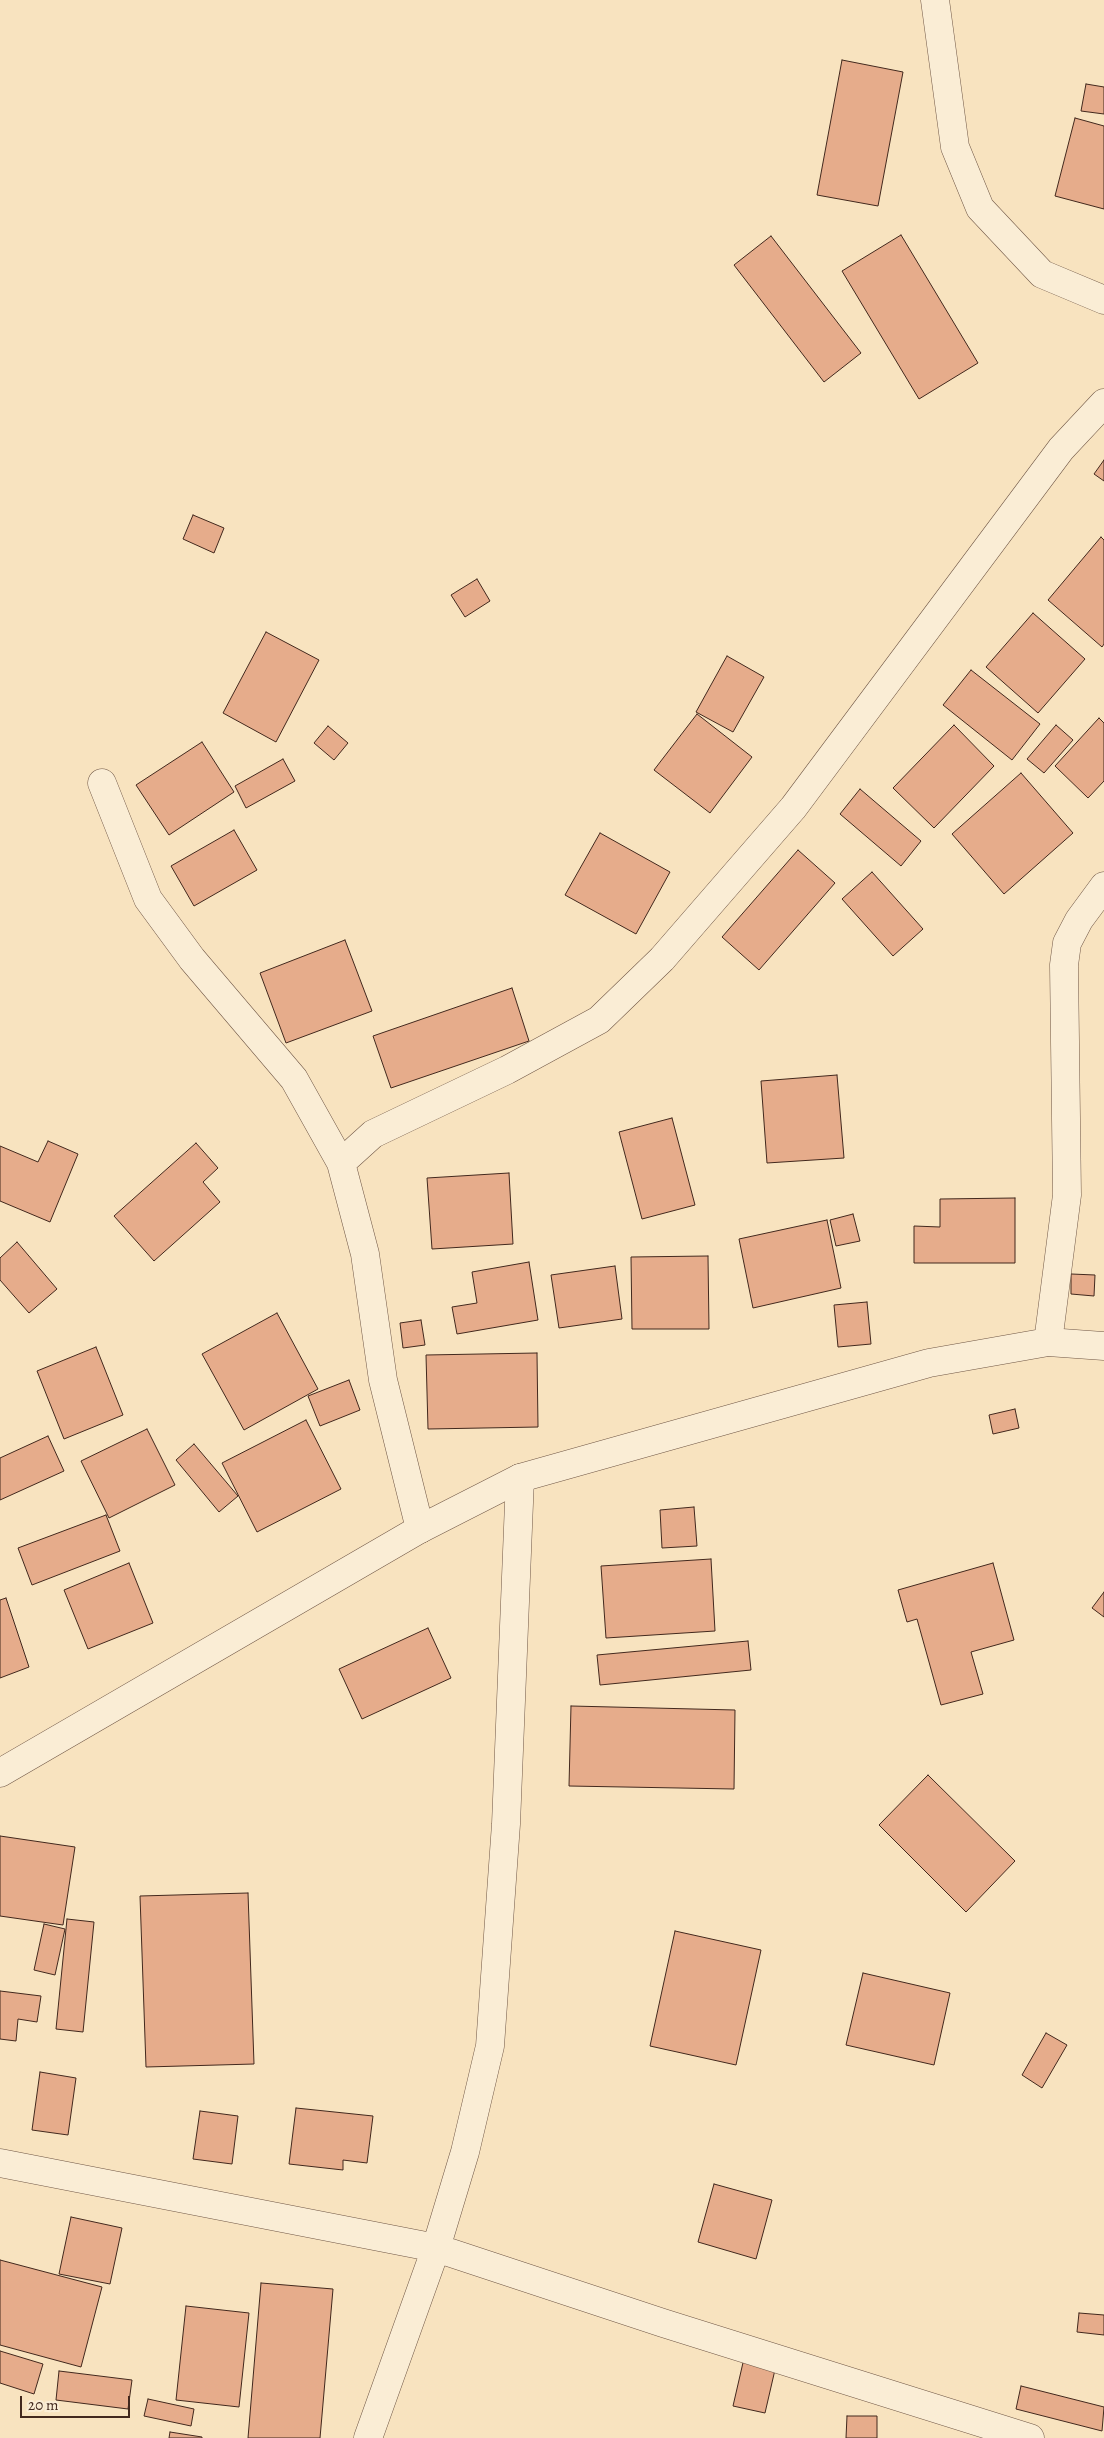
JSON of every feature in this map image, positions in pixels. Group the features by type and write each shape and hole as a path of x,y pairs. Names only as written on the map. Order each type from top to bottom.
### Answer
{"street":[{"path":"935,0 955,146 980,208 1042,274 1104,300"},
{"path":"341,1163 373,1134 507,1070 599,1020 662,959 793,808 1061,449 1104,403"},
{"path":"102,783 148,899 192,958 294,1079 341,1163 366,1254 383,1380 420,1529"},
{"path":"1048,1342 1067,1195 1064,966 1067,943 1079,920 1104,886"},
{"path":"0,1773 420,1529 520,1478 929,1363 1048,1342 1104,1346"},
{"path":"368,2438 436,2248 465,2152 490,2046 506,1824 520,1478"},
{"path":"0,2163 436,2248 672,2326 1030,2438"}],"building":[{"path":"842,60 903,72 878,206 817,195"},
{"path":"1086,84 1104,87 1104,114 1081,111"},
{"path":"1075,118 1104,126 1104,209 1055,196"},
{"path":"901,235 978,363 919,399 842,271"},
{"path":"771,236 861,353 824,382 734,265"},
{"path":"1104,460 1104,481 1094,474"},
{"path":"193,515 224,528 214,553 183,539"},
{"path":"1101,537 1104,540 1104,644 1102,647 1048,600"},
{"path":"477,579 490,601 465,617 451,595"},
{"path":"1033,613 1085,659 1038,713 986,667"},
{"path":"266,632 319,660 276,742 223,713"},
{"path":"727,656 764,677 733,732 696,712"},
{"path":"971,670 1040,724 1012,760 943,705"},
{"path":"697,714 752,757 710,813 654,770"},
{"path":"1099,718 1104,723 1104,781 1088,798 1055,766"},
{"path":"954,725 994,766 934,828 893,788"},
{"path":"1056,725 1073,740 1044,773 1027,759"},
{"path":"328,726 348,743 334,760 314,743"},
{"path":"202,742 234,792 169,835 136,785"},
{"path":"283,759 295,781 246,808 235,786"},
{"path":"1021,773 1073,833 1004,894 952,834"},
{"path":"860,789 921,841 901,866 840,814"},
{"path":"234,830 257,870 194,906 171,866"},
{"path":"600,833 670,872 636,934 565,895"},
{"path":"798,850 835,883 759,970 722,937"},
{"path":"872,872 923,929 893,956 842,899"},
{"path":"345,940 372,1011 286,1043 260,973"},
{"path":"512,988 529,1041 391,1088 373,1036"},
{"path":"837,1075 844,1158 767,1163 761,1081"},
{"path":"672,1118 695,1205 642,1219 619,1132"},
{"path":"48,1141 78,1154 50,1222 0,1201 0,1146 38,1162"},
{"path":"196,1143 218,1168 203,1182 220,1202 154,1261 114,1216"},
{"path":"509,1173 513,1244 432,1249 427,1178"},
{"path":"1015,1198 1015,1263 914,1263 914,1226 940,1227 940,1199"},
{"path":"853,1214 860,1241 836,1246 830,1220"},
{"path":"827,1220 841,1288 753,1308 739,1239"},
{"path":"17,1242 57,1289 29,1313 0,1280 0,1258"},
{"path":"708,1256 709,1329 632,1329 631,1257"},
{"path":"529,1262 538,1320 457,1334 452,1307 477,1303 472,1272"},
{"path":"615,1266 622,1319 559,1328 551,1275"},
{"path":"1071,1274 1095,1275 1094,1296 1071,1294"},
{"path":"867,1302 871,1344 838,1347 834,1305"},
{"path":"277,1313 318,1389 244,1430 202,1354"},
{"path":"421,1320 425,1345 403,1348 400,1323"},
{"path":"96,1347 123,1415 64,1439 37,1371"},
{"path":"537,1353 538,1427 428,1429 426,1355"},
{"path":"349,1380 360,1410 320,1426 308,1396"},
{"path":"1015,1409 1019,1428 993,1434 989,1415"},
{"path":"306,1420 341,1489 257,1532 222,1463"},
{"path":"147,1429 175,1485 109,1518 81,1461"},
{"path":"48,1436 64,1471 0,1500 0,1458"},
{"path":"194,1444 238,1496 219,1512 176,1460"},
{"path":"694,1507 697,1546 662,1548 660,1510"},
{"path":"106,1515 120,1551 32,1585 18,1548"},
{"path":"711,1559 715,1631 606,1638 601,1566"},
{"path":"129,1563 153,1623 88,1649 64,1590"},
{"path":"993,1563 1014,1640 971,1652 983,1694 941,1705 917,1619 907,1622 898,1590"},
{"path":"1104,1592 1104,1617 1092,1608"},
{"path":"6,1598 29,1667 0,1678 0,1600"},
{"path":"428,1628 451,1678 362,1719 339,1669"},
{"path":"748,1641 751,1670 600,1685 597,1655"},
{"path":"571,1706 735,1710 734,1789 569,1786"},
{"path":"928,1775 1015,1861 966,1912 879,1825"},
{"path":"0,1836 75,1847 63,1925 0,1916"},
{"path":"248,1893 254,2064 146,2067 140,1896"},
{"path":"67,1919 94,1922 83,2032 56,2029"},
{"path":"44,1924 65,1929 55,1975 34,1970"},
{"path":"675,1931 761,1950 736,2065 650,2046"},
{"path":"863,1973 950,1993 934,2065 846,2045"},
{"path":"0,1991 41,1996 37,2022 18,2019 16,2041 0,2039"},
{"path":"1046,2033 1067,2045 1042,2088 1022,2075"},
{"path":"40,2072 76,2078 68,2135 32,2130"},
{"path":"296,2108 373,2116 367,2163 343,2160 343,2170 289,2164"},
{"path":"200,2111 238,2116 232,2164 193,2159"},
{"path":"714,2184 772,2200 756,2259 698,2242"},
{"path":"71,2217 122,2228 110,2284 59,2274"},
{"path":"0,2260 102,2287 81,2367 0,2345"},
{"path":"261,2283 333,2289 320,2438 248,2438"},
{"path":"186,2306 249,2313 239,2407 176,2400"},
{"path":"1079,2313 1104,2315 1104,2335 1077,2332"},
{"path":"0,2351 43,2364 34,2394 0,2383"},
{"path":"745,2354 777,2361 765,2413 733,2406"},
{"path":"59,2371 132,2380 128,2409 56,2400"},
{"path":"1021,2386 1104,2407 1102,2431 1016,2409"},
{"path":"148,2399 194,2409 191,2426 144,2416"},
{"path":"847,2416 877,2416 877,2438 846,2438"},
{"path":"170,2432 202,2437 202,2438 169,2438"}]}
